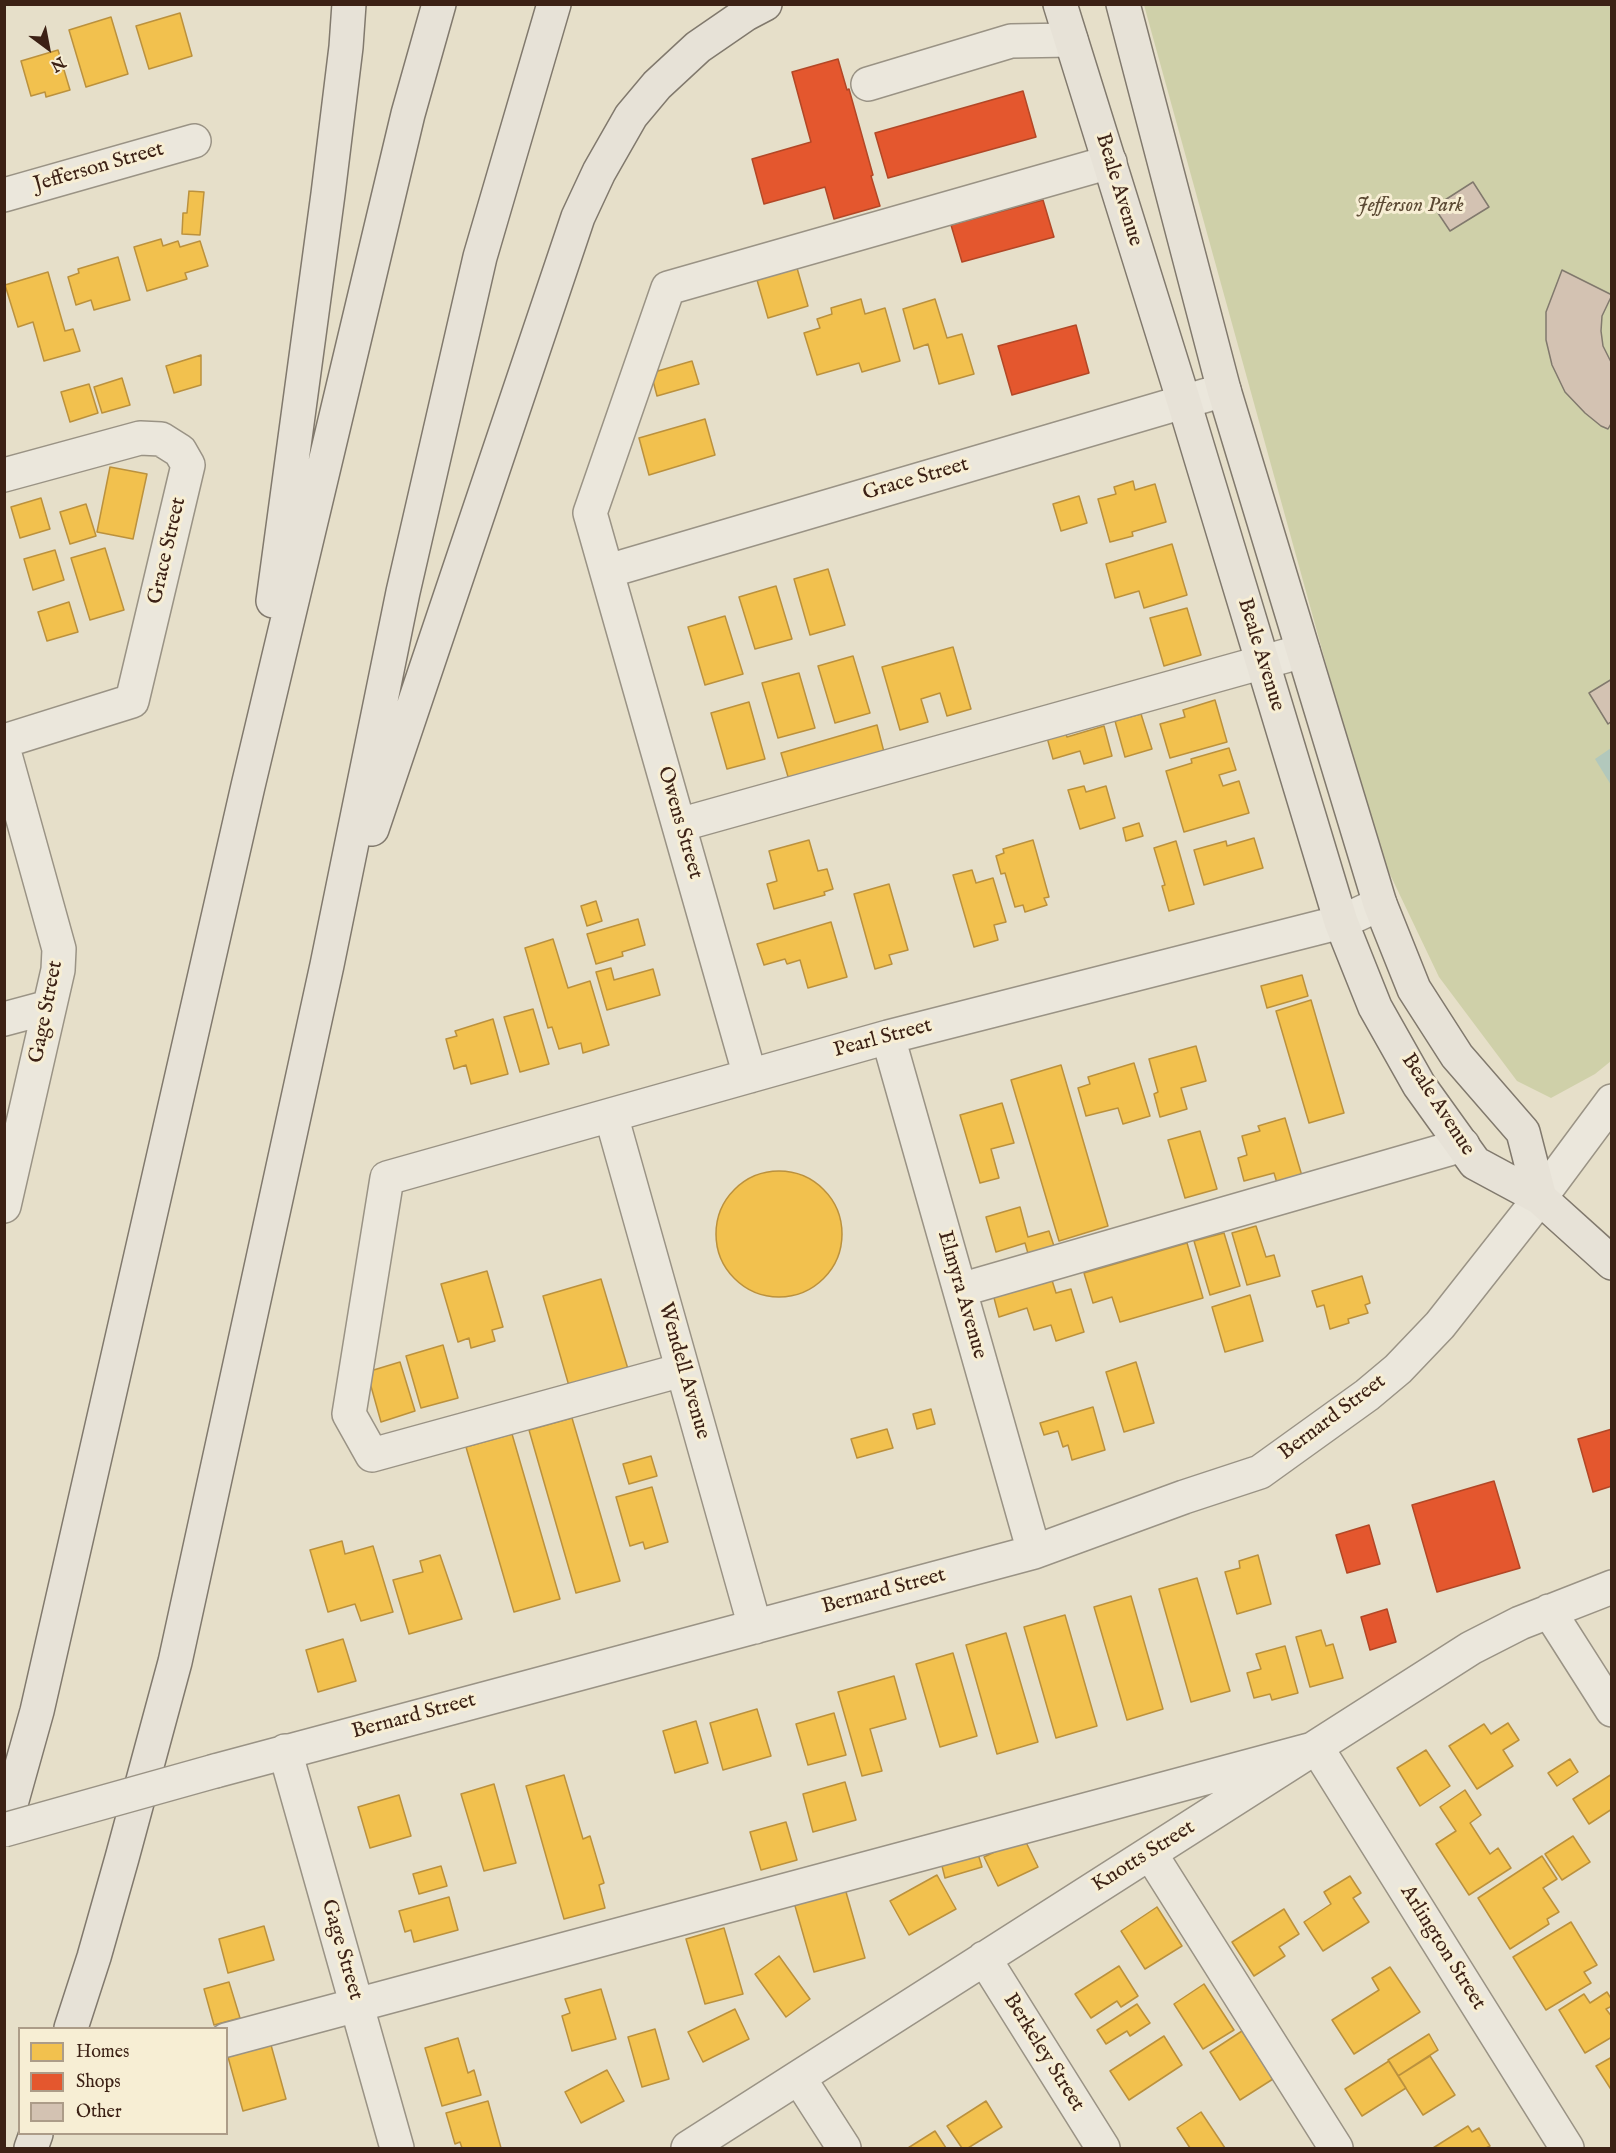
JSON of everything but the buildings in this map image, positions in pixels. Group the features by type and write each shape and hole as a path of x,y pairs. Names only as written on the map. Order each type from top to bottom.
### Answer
{"main road":[{"path":"248,786 328,194 349,4"},
{"path":"4,1830 37,1711 248,786 405,125 439,4"},
{"path":"71,2027 122,1858 175,1662 327,965 403,592 480,256 554,4"},
{"path":"327,965 578,217 599,172 631,116 657,85 698,47 746,14 765,4"},
{"name":"Beale Avenue","path":"1060,4 1184,402 1341,922 1376,1007 1419,1084 1462,1145 1475,1162 1540,1198"},
{"name":"Beale Avenue","path":"1123,4 1224,390 1380,904 1414,989 1457,1056 1523,1132 1540,1198"},
{"path":"1540,1198 1611,1263"}],"street":[{"path":"868,84 1011,42 1071,40"},
{"name":"Jefferson Street","path":"4,195 194,141"},
{"name":"Owens Street","path":"750,1076 591,513 668,288 1110,162"},
{"name":"Grace Street","path":"608,571 1224,390"},
{"name":"Grace Street","path":"4,475 140,438 161,440 180,451 188,465 132,701 4,741"},
{"path":"679,825 1303,651"},
{"name":"Gage Street","path":"4,751 59,949 58,970 4,1206"},
{"name":"Pearl Street","path":"682,1370 372,1455 349,1414 387,1178 888,1037 1341,922 1380,904"},
{"path":"4,1019 49,1007"},
{"name":"Elmyra Avenue","path":"888,1037 1034,1552"},
{"name":"Bernard Street","path":"4,1830 285,1751 1034,1552 1260,1472 1331,1423 1398,1369 1440,1325 1540,1198 1611,1101"},
{"name":"Wendell Avenue","path":"611,1115 754,1627"},
{"path":"960,1290 1462,1145"},
{"name":"Knotts Street","path":"688,2148 1471,1648 1520,1623 1611,1587"},
{"path":"1550,1611 1611,1710"},
{"path":"228,2039 1317,1748"},
{"name":"Arlington Street","path":"1317,1748 1567,2148"},
{"name":"Gage Street","path":"285,1751 397,2148"},
{"path":"1149,1853 1336,2148"},
{"name":"Berkeley Street","path":"984,1959 1103,2148"},
{"path":"799,2078 844,2148"}],"green space":[{"name":"Jefferson Park","path":"1144,5 1611,5 1611,1061 1595,1074 1551,1098 1517,1081 1439,977 1376,845"}],"shaded area":[{"path":"1611,748 1611,785 1595,759"}]}
